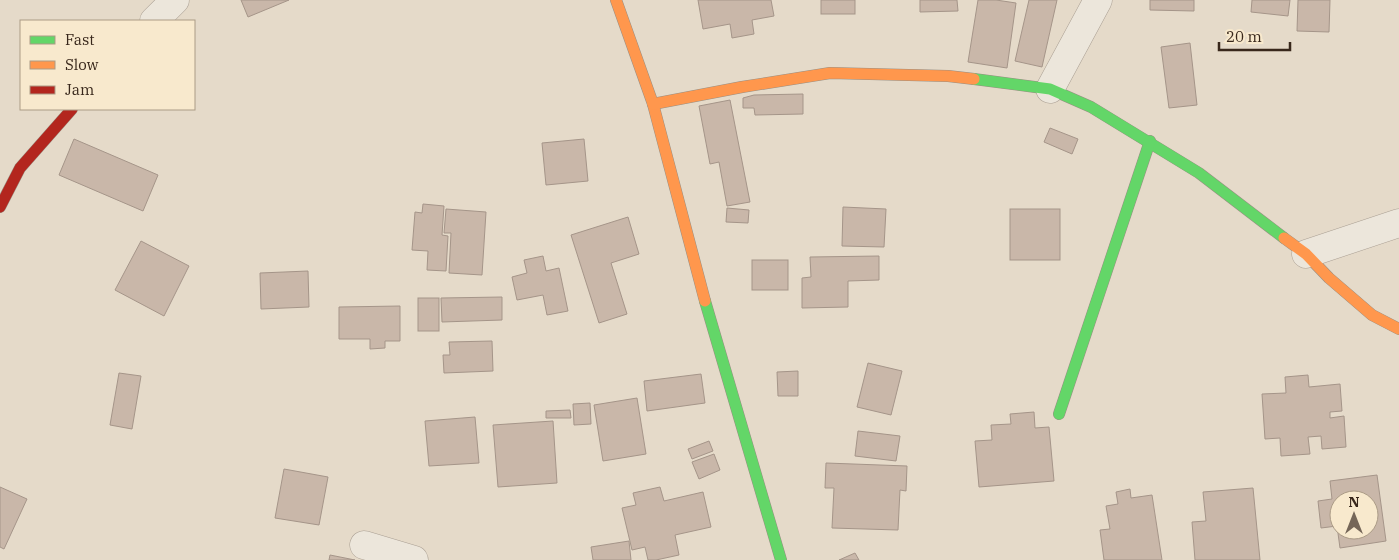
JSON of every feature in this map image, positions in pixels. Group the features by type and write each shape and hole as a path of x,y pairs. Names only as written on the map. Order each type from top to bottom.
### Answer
{"street":[{"path":"155,20 175,0"},
{"path":"616,0 653,104 712,329 779,559"},
{"path":"1050,88 1098,0"},
{"path":"653,104 742,86 830,73 948,76 1050,88 1091,106 1199,173 1306,254 1329,278 1372,315 1399,329"},
{"path":"3,193 20,168 71,110"},
{"path":"1059,414 1150,141"},
{"path":"1306,254 1399,223"},
{"path":"364,545 414,560"}],"building":[{"path":"241,0 289,0 248,17"},
{"path":"698,0 771,0 774,16 752,20 754,34 732,38 730,24 703,29"},
{"path":"821,0 855,0 855,14 821,14"},
{"path":"920,0 957,0 958,11 920,12"},
{"path":"978,0 1016,3 1007,68 968,62"},
{"path":"1029,0 1057,0 1042,67 1015,61"},
{"path":"1150,0 1194,0 1194,11 1150,10"},
{"path":"1252,0 1290,0 1288,16 1251,12"},
{"path":"1298,0 1330,0 1329,32 1297,31"},
{"path":"1190,43 1197,105 1169,108 1161,47"},
{"path":"803,94 803,114 755,115 754,108 743,108 743,98 754,95"},
{"path":"730,100 750,202 727,206 719,162 710,164 699,106"},
{"path":"1050,128 1078,139 1072,154 1044,142"},
{"path":"74,139 158,175 143,211 59,175"},
{"path":"584,139 588,181 546,185 542,143"},
{"path":"423,204 444,206 442,235 448,236 446,271 427,270 428,251 412,250 415,212 422,213"},
{"path":"843,207 886,209 884,247 842,246"},
{"path":"727,208 749,210 748,223 726,222"},
{"path":"446,209 486,212 482,275 449,273 451,233 444,233"},
{"path":"1010,209 1060,209 1060,260 1010,260"},
{"path":"628,217 639,254 611,263 627,314 599,323 571,235"},
{"path":"141,241 189,266 164,316 115,290"},
{"path":"543,256 546,271 559,268 568,311 547,315 543,295 517,300 512,277 527,273 524,260"},
{"path":"879,256 879,280 848,281 848,307 802,308 802,278 811,277 810,257"},
{"path":"752,260 788,260 788,290 752,290"},
{"path":"308,271 309,307 261,309 260,273"},
{"path":"502,297 502,320 442,322 441,298"},
{"path":"418,298 439,298 439,331 418,331"},
{"path":"400,306 400,341 385,341 385,348 370,349 370,339 339,339 339,307"},
{"path":"492,341 493,371 444,373 443,355 450,355 449,342"},
{"path":"868,363 902,371 891,415 857,407"},
{"path":"798,371 798,396 778,396 777,372"},
{"path":"119,373 141,376 132,429 110,425"},
{"path":"701,374 705,403 647,411 644,381"},
{"path":"1308,375 1309,387 1340,384 1342,411 1330,412 1330,418 1344,416 1346,447 1322,449 1321,436 1308,437 1310,454 1281,456 1280,438 1265,439 1262,394 1286,393 1285,377"},
{"path":"637,398 646,454 603,461 594,405"},
{"path":"590,403 591,424 574,425 573,404"},
{"path":"570,410 571,418 546,418 546,411"},
{"path":"1034,412 1035,428 1049,427 1054,481 979,487 975,441 992,440 991,425 1011,424 1010,414"},
{"path":"475,417 479,463 429,466 425,421"},
{"path":"553,421 557,483 498,487 493,425"},
{"path":"858,431 900,436 896,461 855,456"},
{"path":"709,441 713,451 692,459 688,449"},
{"path":"714,454 720,470 699,479 692,462"},
{"path":"826,463 907,466 906,491 900,490 898,530 832,528 834,488 825,488"},
{"path":"284,469 328,477 319,525 275,518"},
{"path":"1377,475 1386,541 1340,548 1339,540 1379,540 1379,490 1331,490 1330,481"},
{"path":"0,487 27,499 4,549 0,547"},
{"path":"660,487 664,501 703,492 711,527 675,535 679,555 648,560 645,547 632,550 622,508 636,505 633,493"},
{"path":"1253,488 1260,560 1195,560 1192,522 1206,521 1203,492"},
{"path":"1130,489 1131,498 1152,495 1162,560 1104,560 1100,530 1110,529 1106,506 1118,504 1116,492"},
{"path":"1329,499 1329,527 1321,528 1318,501"},
{"path":"629,541 631,560 593,560 591,547"},
{"path":"855,553 859,560 839,560"},
{"path":"330,555 355,560 329,560"}],"traffic: fast":[{"path":"974,79 1050,89 1091,107 1199,173 1284,238"},
{"path":"1059,414 1150,141"},
{"path":"705,301 781,560"}],"traffic: slow":[{"path":"616,0 653,104 705,301"},
{"path":"653,104 830,73 948,76 974,79"},
{"path":"1284,238 1306,254 1329,278 1372,315 1399,329"}],"traffic: jam":[{"path":"0,207 20,168 71,110"}]}
